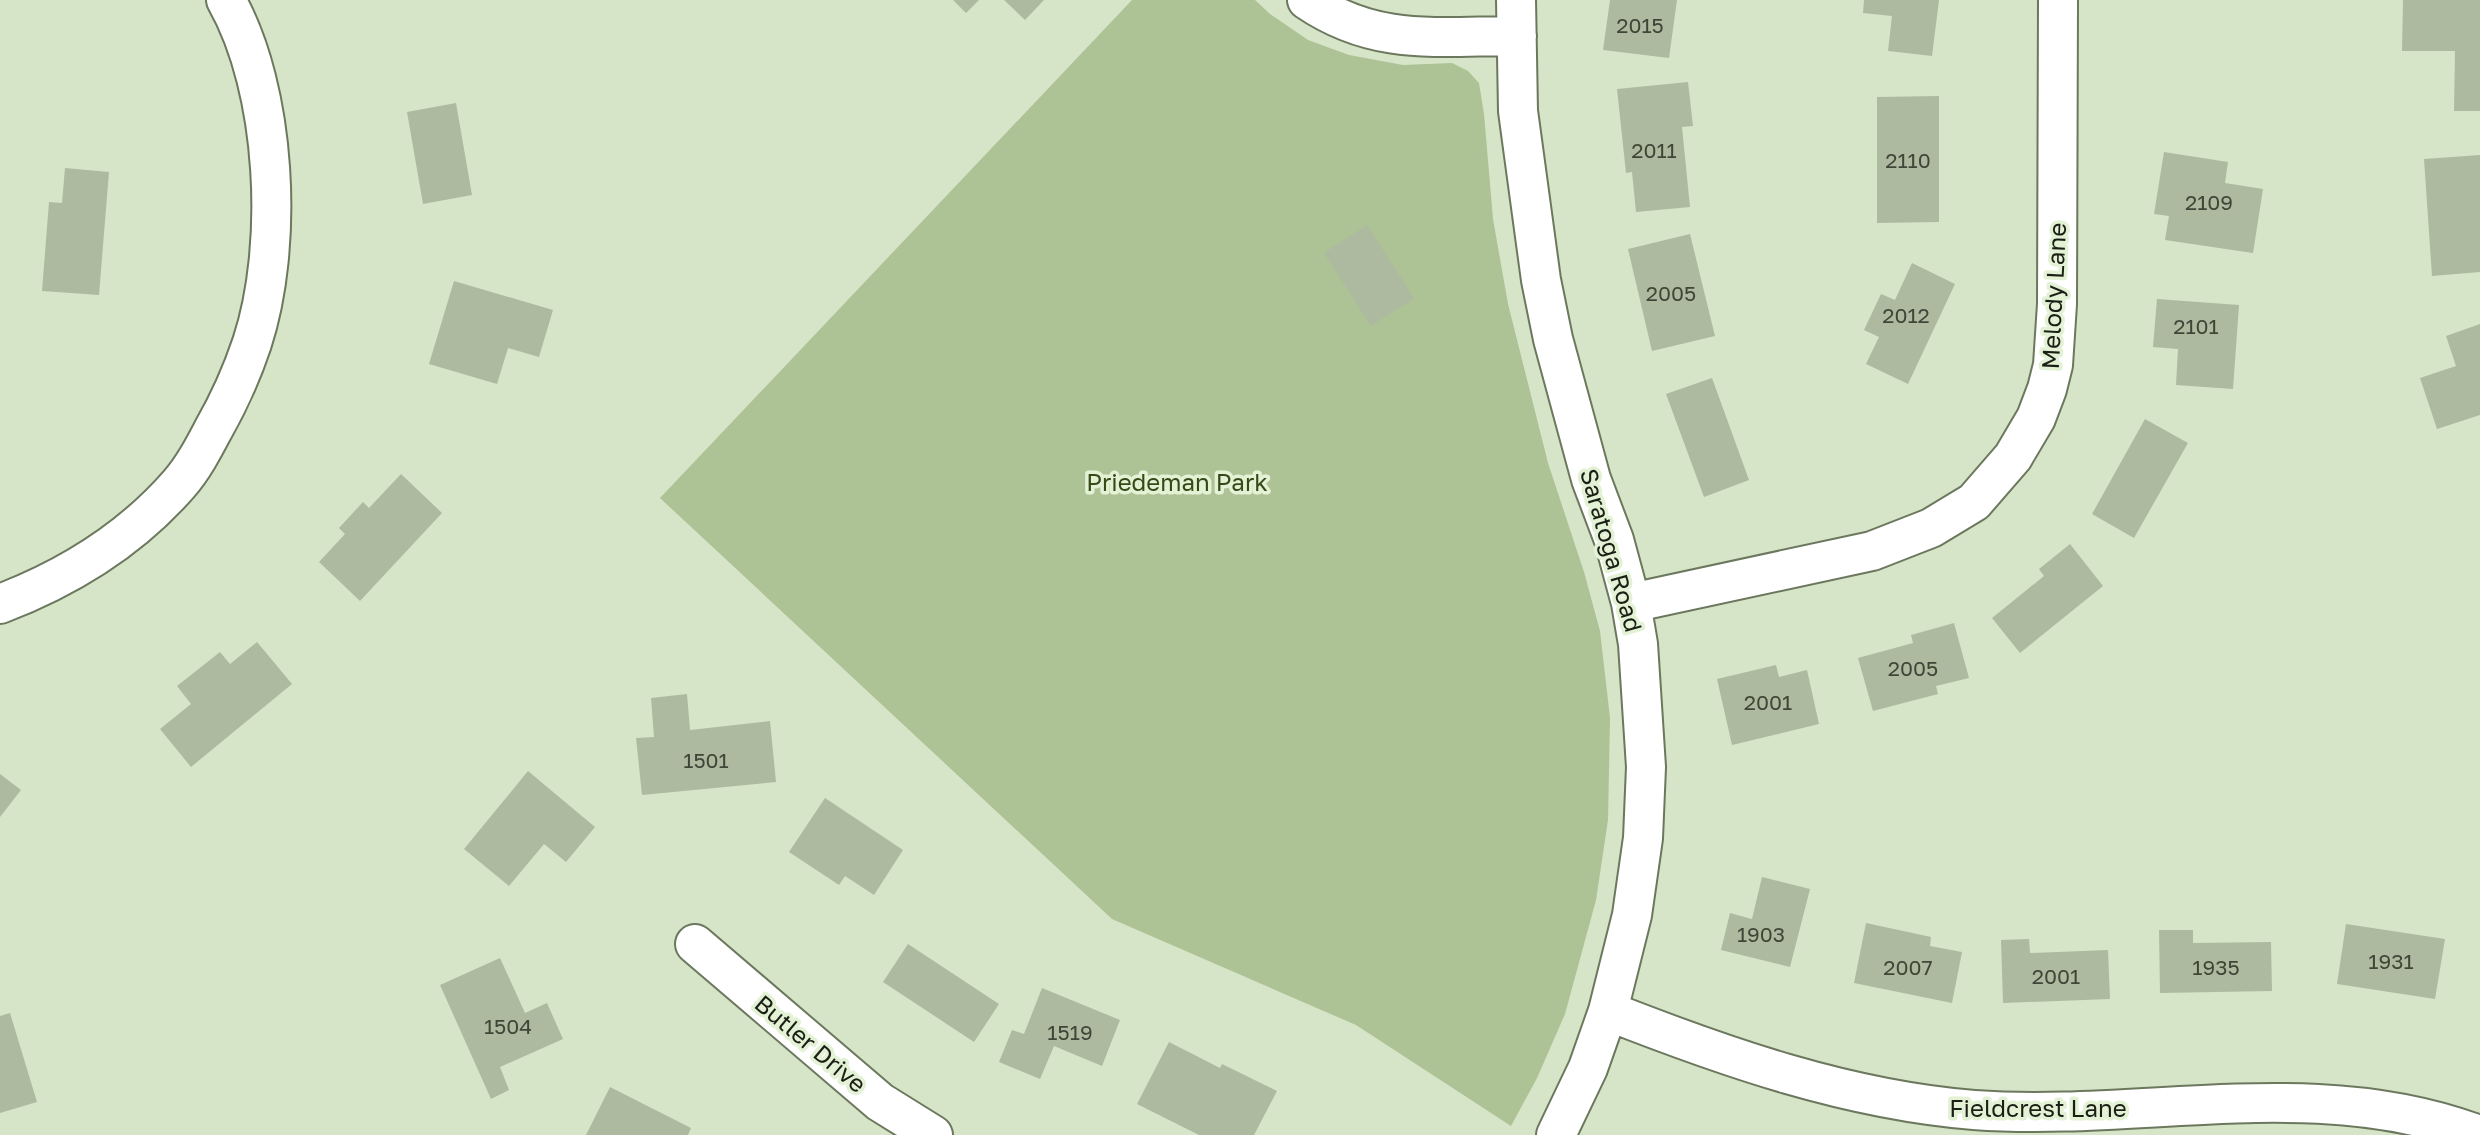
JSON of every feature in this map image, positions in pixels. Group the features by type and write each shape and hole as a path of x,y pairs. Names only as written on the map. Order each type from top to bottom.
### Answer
{"street":[{"path":"0,604 40,589 89,562 146,519 180,482 200,455 227,405 253,341 265,281 270,227 271,163 265,115 255,74 244,38 226,0"},
{"path":"1307,0 1350,24 1386,34 1412,37 1516,18"},
{"name":"Melody Lane","path":"1631,603 1872,551 1931,528 1974,502 2014,457 2036,418 2053,365 2057,304 2058,0"},
{"name":"Saratoga Road","path":"1516,18 1518,111 1541,280 1553,339 1591,479 1614,540 1631,603 1638,644 1646,767 1644,826 1632,915 1608,1011 1588,1068 1556,1135"},
{"name":"Butler Drive","path":"695,944 880,1102 933,1135"},
{"name":"Fieldcrest Lane","path":"1608,1011 1679,1038 1807,1079 1899,1102 1976,1110 2067,1111 2311,1103 2389,1111 2479,1135"}],"green space":[{"name":"Priedeman Park","path":"1132,0 1255,0 1270,14 1308,40 1349,55 1403,65 1452,63 1468,71 1479,83 1493,219 1508,304 1548,463 1584,572 1600,631 1610,718 1608,820 1596,900 1565,1014 1537,1078 1511,1126 1356,1025 1112,919 660,498"}],"building":[{"path":"953,0 979,0 966,13"},
{"path":"1004,0 1044,0 1025,20"},
{"path":"1610,0 1677,0 1669,58 1603,50"},
{"path":"1864,0 1939,0 1932,56 1888,51 1892,16 1863,13"},
{"path":"2403,0 2480,0 2480,111 2454,111 2455,51 2402,51"},
{"path":"1688,82 1693,126 1682,127 1690,207 1636,212 1632,172 1626,173 1617,89"},
{"path":"1939,96 1939,222 1877,223 1877,97"},
{"path":"456,103 472,195 423,204 407,112"},
{"path":"2164,152 2228,162 2225,183 2263,189 2253,253 2165,240 2169,216 2154,214"},
{"path":"2480,155 2480,272 2432,276 2424,159"},
{"path":"65,168 109,172 99,295 42,291 49,202 62,203"},
{"path":"1367,225 1414,298 1371,326 1324,253"},
{"path":"1690,234 1715,336 1652,351 1628,249"},
{"path":"1912,263 1955,284 1908,384 1866,364 1879,337 1864,330 1881,294 1895,300"},
{"path":"454,281 553,310 539,357 508,348 497,384 429,364"},
{"path":"2157,299 2239,305 2233,389 2176,385 2178,349 2153,347"},
{"path":"2480,324 2480,415 2437,429 2420,378 2456,366 2446,336"},
{"path":"1712,378 1749,480 1704,497 1666,394"},
{"path":"2145,419 2188,443 2134,538 2092,514"},
{"path":"401,474 442,513 360,601 319,562 345,534 339,528 363,502 369,508"},
{"path":"2070,544 2103,586 2020,653 1992,618 2044,576 2039,569"},
{"path":"1954,623 1969,678 1936,686 1938,694 1873,711 1858,658 1913,643 1911,635"},
{"path":"257,642 292,684 191,767 160,729 191,704 177,686 220,652 230,664"},
{"path":"1776,665 1779,677 1807,670 1819,724 1732,745 1717,679"},
{"path":"687,694 690,730 770,721 776,782 642,795 636,738 654,737 651,698"},
{"path":"528,771 595,827 566,862 544,844 509,886 464,849"},
{"path":"0,774 21,790 0,817"},
{"path":"825,798 903,850 874,895 845,876 839,885 789,852"},
{"path":"1762,877 1810,889 1790,967 1721,950 1730,913 1752,919"},
{"path":"1866,923 1931,937 1930,946 1962,952 1952,1003 1854,983"},
{"path":"2346,924 2445,939 2435,999 2337,984"},
{"path":"2159,930 2193,930 2193,943 2271,942 2272,991 2160,993"},
{"path":"2029,939 2030,953 2108,950 2110,999 2003,1003 2001,940"},
{"path":"908,944 999,1004 974,1042 883,982"},
{"path":"500,958 525,1013 547,1003 563,1039 500,1067 509,1090 491,1099 440,985"},
{"path":"1042,988 1120,1020 1102,1066 1054,1046 1040,1079 999,1062 1012,1030 1024,1034"},
{"path":"10,1013 37,1102 0,1113 0,1016"},
{"path":"1169,1042 1220,1068 1222,1064 1277,1091 1254,1135 1199,1135 1137,1104"},
{"path":"610,1087 691,1128 688,1135 586,1135"}]}
